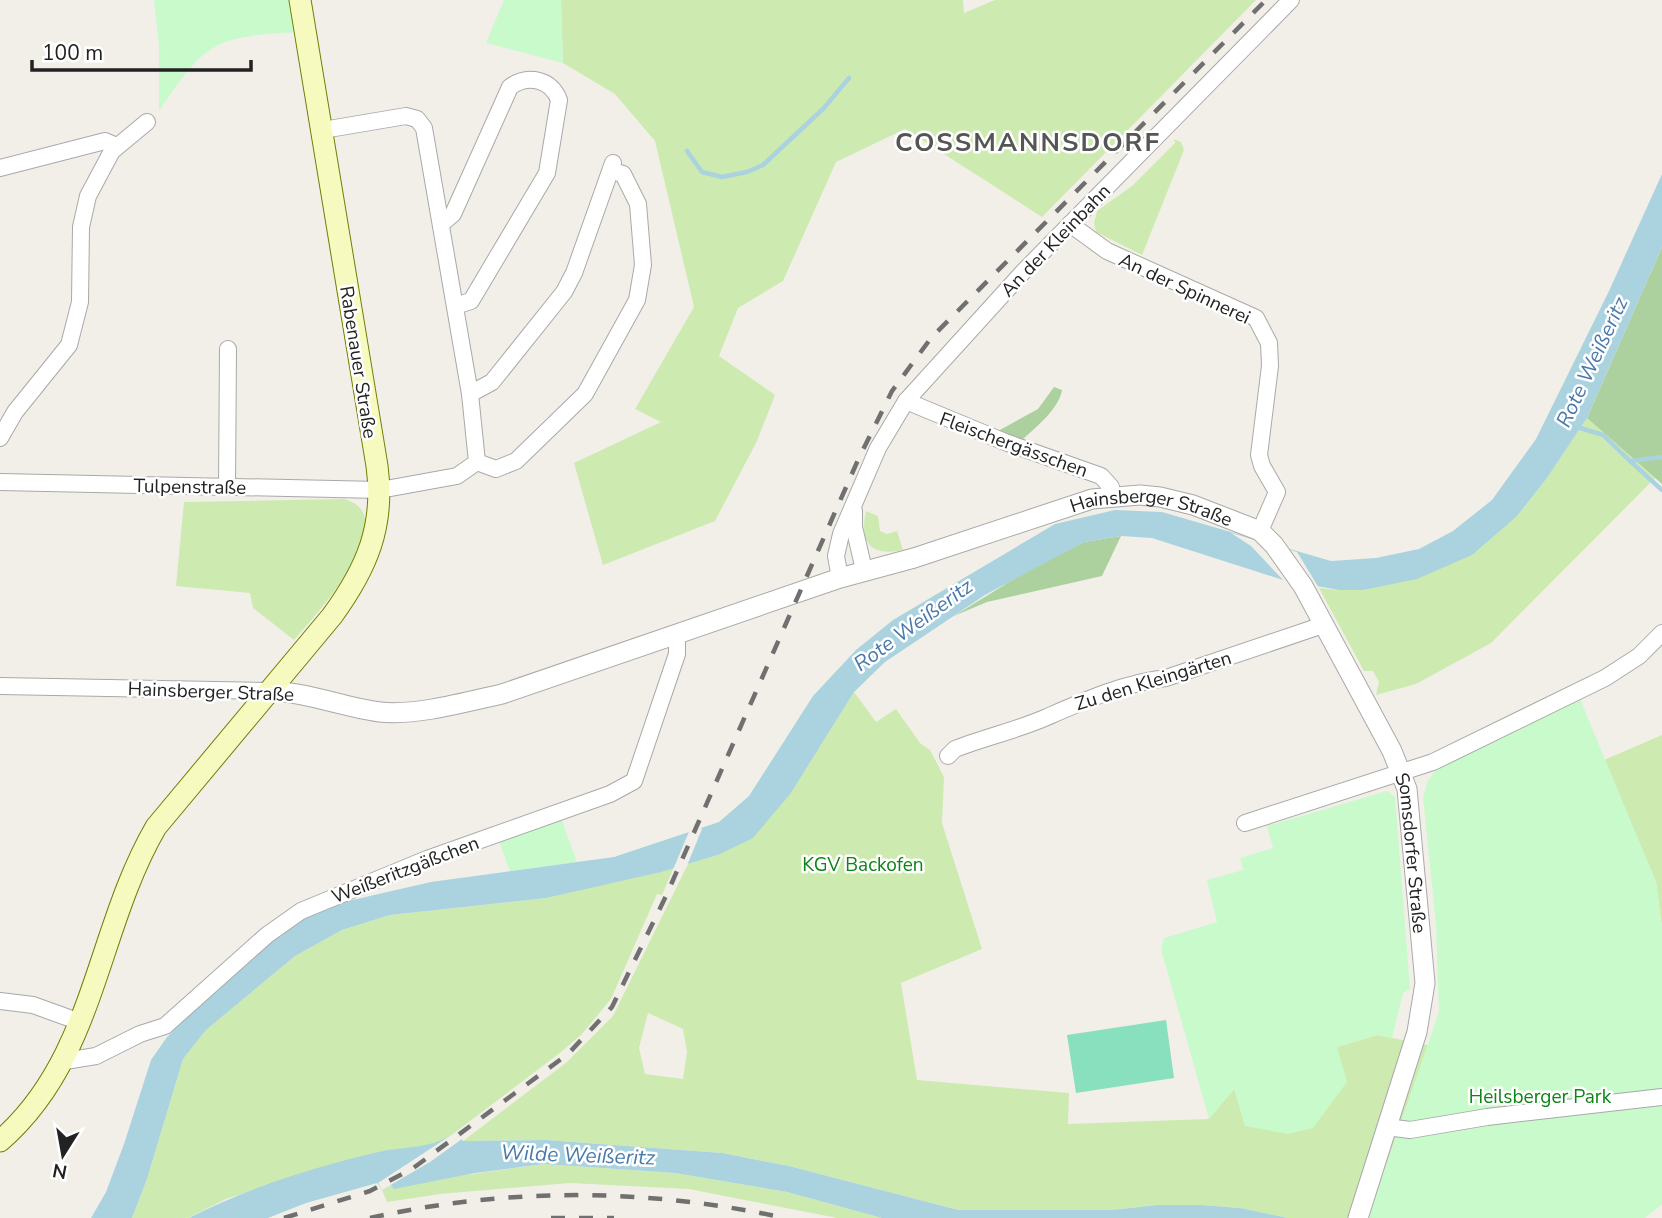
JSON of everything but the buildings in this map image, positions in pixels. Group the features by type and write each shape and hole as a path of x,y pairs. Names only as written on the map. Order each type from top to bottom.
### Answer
{"main road":[{"name":"Rabenauer Straße","path":"0,1141 32,1109 65,1061 139,856 183,790 332,616 358,579 375,540 380,490 300,0"}],"street":[{"name":"An der Kleinbahn","path":"840,578 836,556 841,534 878,448 906,401 953,346 1070,224 1291,0"},
{"path":"441,224 453,214 510,87 520,80 533,79 547,83 556,91 559,100 547,173 471,300 455,306"},
{"path":"323,130 383,119 417,119 424,128 470,394 477,462 496,469 516,461 585,394 637,300 643,265 638,204 623,174 613,166 574,273 564,292 492,382 470,394"},
{"path":"0,438 15,412 69,345 80,302 83,209 112,151 147,122"},
{"path":"0,168 91,143 105,141 112,144 112,151"},
{"name":"An der Spinnerei","path":"1070,224 1107,251 1256,318 1269,343 1270,366 1259,455 1262,466 1277,492 1267,538"},
{"path":"226,487 228,349"},
{"name":"Fleischergässchen","path":"906,401 982,433 1101,476 1111,487 1112,495"},
{"name":"Tulpenstraße","path":"0,482 380,490 457,475 477,462"},
{"name":"Hainsberger Straße","path":"0,686 269,691 306,694 383,712 420,709 502,694 864,570 914,558 1058,509 1112,495 1140,495 1193,505 1267,538"},
{"name":"An der Kleinbahn","path":"854,505 854,527 864,570"},
{"path":"1245,823 1402,773 1303,586 1267,538"},
{"name":"Zu den Kleingärten","path":"948,756 955,749 1046,718 1068,706 1143,681 1166,678 1323,625"},
{"name":"Somsdorfer Straße","path":"1358,1217 1417,1032 1425,983 1416,858 1402,773 1433,762 1605,678 1639,656 1662,633"},
{"name":"Weißeritzgäßchen","path":"65,1061 96,1056 140,1034 165,1026 267,935 301,911 348,889 610,794 634,781 677,654 677,635"},
{"path":"0,1001 33,1005 80,1022"},
{"path":"1387,1127 1402,1131 1487,1117 1662,1097"}],"green space":[{"path":"154,0 291,0 297,32 247,37 214,48 189,70 159,111 159,46"},
{"path":"504,0 561,0 563,63 486,43"},
{"path":"561,0 963,0 964,13 995,0 1256,0 1042,217 905,129 836,162 783,281 738,308 719,356 775,395 757,441 715,521 603,565 574,463 661,422 635,409 694,307 655,141 615,94 563,63"},
{"path":"1174,139 1181,142 1184,150 1142,255 1096,232 1094,223 1097,211 1132,186 1175,143"},
{"path":"1662,247 1662,484 1587,418"},
{"path":"1054,387 1062,390 1056,404 1023,439 998,431 1038,409"},
{"path":"1587,418 1655,478 1491,643 1416,684 1376,695 1379,682 1373,671 1364,671 1319,588 1339,590 1517,516 1547,478"},
{"path":"344,499 361,509 366,526 361,546 335,590 294,640 253,608 250,593 176,586 184,502"},
{"path":"866,511 878,516 880,531 887,534 897,531 903,550 883,551 870,545 864,532"},
{"path":"1121,536 1102,576 987,602 954,616 1022,574 1084,542"},
{"name":"KGV Backofen","path":"854,692 876,722 896,709 920,743 930,750 944,777 942,823 982,949 901,983 917,1080 1069,1093 1068,1124 1208,1119 1235,1088 1337,1047 1377,1035 1428,1045 1368,1218 1288,1218 1240,1208 1201,1205 1157,1205 1112,1210 958,1210 789,1166 722,1153 546,1140 463,1141 567,1062 613,1016 688,864 718,855 791,793","holes":["648,1013 683,1029 687,1052 683,1079 645,1074 639,1048"]},
{"name":"Heilsberger Park","path":"1580,699 1656,882 1662,928 1662,1204 1645,1218 1368,1218 1439,1012 1436,925 1423,797 1428,780 1438,768"},
{"path":"1662,735 1662,928 1656,882 1604,760"},
{"path":"1387,791 1395,797 1410,989 1403,993 1392,1038 1377,1035 1337,1047 1347,1082 1313,1128 1288,1134 1245,1126 1234,1089 1209,1119 1161,949 1164,938 1217,922 1207,880 1243,870 1240,858 1273,848 1267,826"},
{"path":"561,818 577,862 510,871 498,839"},
{"path":"674,867 662,895 657,894 611,999 582,1034 441,1143 378,1152 290,1178 226,1199 188,1218 132,1218 147,1179 183,1059 206,1030 295,956 342,930 390,915 546,898"},
{"path":"1166,1020 1174,1078 1076,1093 1067,1035"},
{"path":"544,1164 675,1173 787,1192 882,1218 837,1218 689,1189 570,1183 440,1194 387,1202 382,1190 392,1185"}],"water":[{"name":"Rote Weißeritz","path":"1662,174 1662,247 1587,418 1547,478 1517,516 1472,555 1417,579 1363,590 1339,590 1283,580 1152,538 1121,536 1084,542 985,595 885,662 854,692 791,793 753,838 718,855 661,872 546,898 390,915 342,930 295,956 206,1030 183,1059 147,1179 132,1218 91,1218 106,1192 151,1060 167,1037 252,953 308,915 335,904 431,882 614,857 719,822 749,796 813,696 856,650 893,620 1055,524 1115,510 1162,512 1331,561 1376,558 1419,549 1453,531 1492,500 1536,439 1609,291"},
{"name":"Wilde Weißeritz","path":"456,1132 463,1141 546,1140 722,1153 789,1166 958,1210 1112,1210 1157,1205 1201,1205 1240,1208 1288,1218 882,1218 787,1192 675,1173 544,1164 475,1173 394,1189 391,1185 382,1190 377,1183 306,1203 268,1218 189,1218 234,1197 305,1172 378,1152 428,1144"}],"pier":[{"path":"1231,533 1297,552 1319,588 1283,580 1251,546"},
{"path":"691,827 702,829 686,868 672,872"},
{"path":"456,1132 462,1139 430,1162 382,1190 378,1183"}],"waterway":[{"path":"687,151 702,172 722,177 747,172 763,165 824,108 849,78"},
{"name":"Rote Weißeritz","path":"1577,427 1603,435 1630,461 1662,457"},
{"path":"1630,461 1662,490"}],"railway":[{"path":"284,1218 370,1191 412,1169 568,1054 612,1007 666,896 858,460 892,391 931,338 1266,0"},
{"path":"370,1218 474,1201 578,1195 681,1201 785,1218"},
{"path":"551,1218 614,1218"}],"district":[{"name":"COSSMANNSDORF","path":"1028,142"}]}
